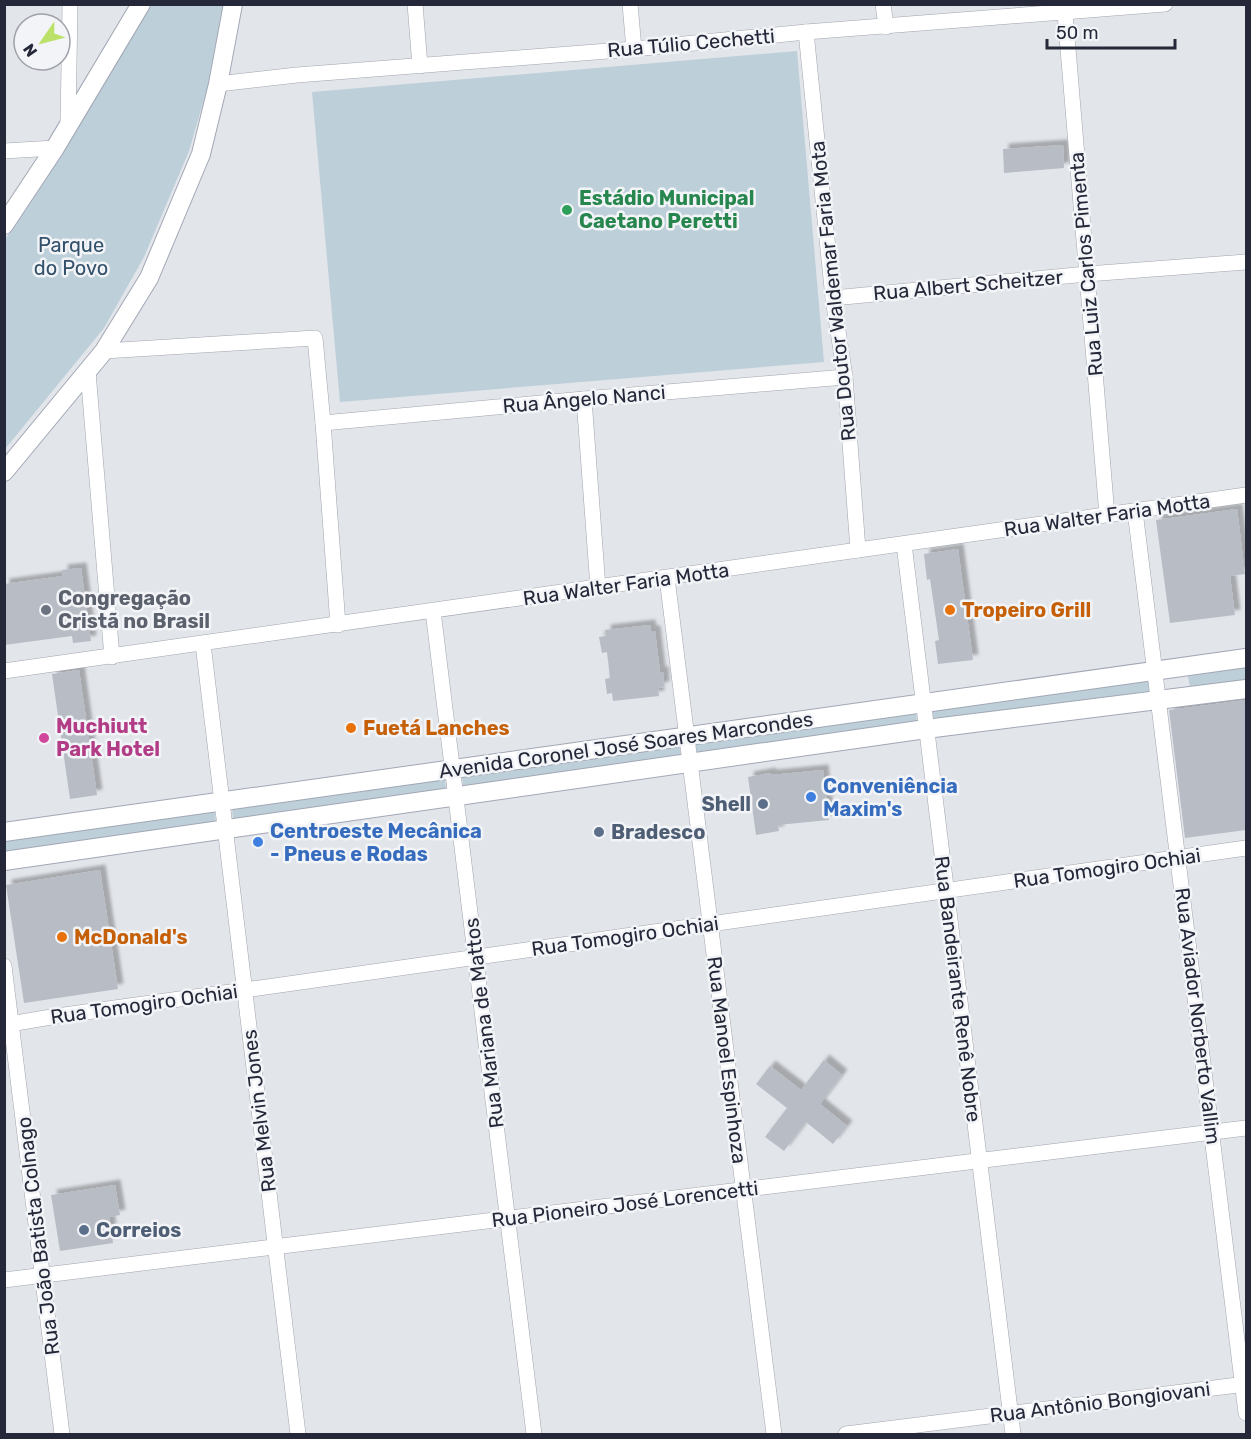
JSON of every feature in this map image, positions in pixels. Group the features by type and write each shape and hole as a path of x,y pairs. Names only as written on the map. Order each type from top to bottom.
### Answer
{"main road":[{"path":"4,225 55,148 141,4"},
{"path":"4,472 104,351 149,278 199,161 218,84 233,4"},
{"name":"Avenida Coronel José Soares Marcondes","path":"4,832 1246,658"},
{"name":"Avenida Coronel José Soares Marcondes","path":"4,861 926,729 1246,689"}],"street":[{"path":"68,126 70,4"},
{"path":"415,4 420,66"},
{"path":"630,4 634,49"},
{"path":"883,4 885,27"},
{"name":"Rua Túlio Cechetti","path":"218,84 297,75 1164,4"},
{"name":"Rua Luiz Carlos Pimenta","path":"1065,13 1107,515"},
{"name":"Rua Doutor Waldemar Faria Mota","path":"806,32 833,298 845,377 858,550"},
{"path":"4,151 55,148"},
{"name":"Rua Albert Scheitzer","path":"833,298 1087,274 1246,262"},
{"path":"104,351 315,338 338,625"},
{"path":"88,372 112,657"},
{"name":"Rua Ângelo Nanci","path":"323,423 845,377"},
{"path":"584,399 598,588"},
{"name":"Rua Walter Faria Motta","path":"4,671 1246,495"},
{"name":"Rua Aviador Norberto Vallim","path":"1135,511 1245,1384 1246,1413"},
{"name":"Rua Bandeirante Renê Nobre","path":"904,544 1013,1434"},
{"name":"Rua Manoel Espinhoza","path":"667,578 774,1434"},
{"name":"Rua Mariana de Mattos","path":"433,611 534,1434"},
{"name":"Rua Melvin Jones","path":"203,644 298,1434"},
{"name":"Rua Tomogiro Ochiai","path":"8,1024 1246,848"},
{"name":"Rua João Batista Colnago","path":"4,966 8,1024 62,1434"},
{"name":"Rua Pioneiro José Lorencetti","path":"4,1280 1246,1128"},
{"name":"Rua Antônio Bongiovani","path":"846,1434 1245,1384"}],"green space":[{"name":"Parque do Povo","path":"152,5 224,5 209,82 189,151 144,257 104,328 5,449 4,241"},
{"name":"Estádio Municipal Caetano Peretti","path":"797,51 824,362 340,402 312,92"},
{"path":"1246,667 1246,679 1190,688 1188,676"},
{"path":"1149,679 1150,691 933,721 931,709"},
{"path":"916,712 917,722 697,754 695,743"},
{"path":"679,745 681,755 463,787 462,776"},
{"path":"445,779 446,789 233,820 232,808"},
{"path":"214,811 216,822 5,852 4,841"}],"building":[{"path":"1063,145 1064,168 1004,173 1003,149"},
{"path":"1237,509 1245,574 1230,576 1235,615 1170,623 1156,520"},
{"name":"Tropeiro Grill","path":"958,549 973,660 938,664 935,641 939,640 924,554"},
{"name":"Congregação Cristã no Brasil","path":"81,568 91,641 73,643 72,636 4,645 4,584 63,576 62,570"},
{"path":"650,625 651,631 655,631 664,687 658,688 659,696 613,701 612,693 607,694 605,679 610,678 607,652 602,653 599,637 606,636 605,630"},
{"path":"79,670 97,795 70,799 52,674"},
{"path":"1246,700 1246,830 1185,838 1169,710"},
{"path":"823,770 829,820 778,825 779,831 756,835 748,777 770,773 771,775"},
{"name":"McDonald's","path":"100,870 118,989 24,1003 6,885"},
{"path":"824,1060 842,1075 820,1104 847,1126 833,1144 806,1122 784,1151 765,1137 787,1108 756,1084 770,1066 801,1090"},
{"name":"Correios","path":"115,1185 120,1215 109,1217 113,1243 60,1251 51,1195"}],"place":[{"name":"Estádio Municipal Caetano Peretti","path":"567,210"},
{"name":"Congregação Cristã no Brasil","path":"46,610"},
{"name":"Tropeiro Grill","path":"950,610"},
{"name":"Fuetá Lanches","path":"351,728"},
{"name":"Muchiutt Park Hotel","path":"44,738"},
{"name":"Conveniência Maxim's","path":"811,797"},
{"name":"Shell","path":"763,804"},
{"name":"Bradesco","path":"599,832"},
{"name":"Centroeste Mecânica - Pneus e Rodas","path":"258,842"},
{"name":"McDonald's","path":"62,937"},
{"name":"Correios","path":"84,1230"}]}
